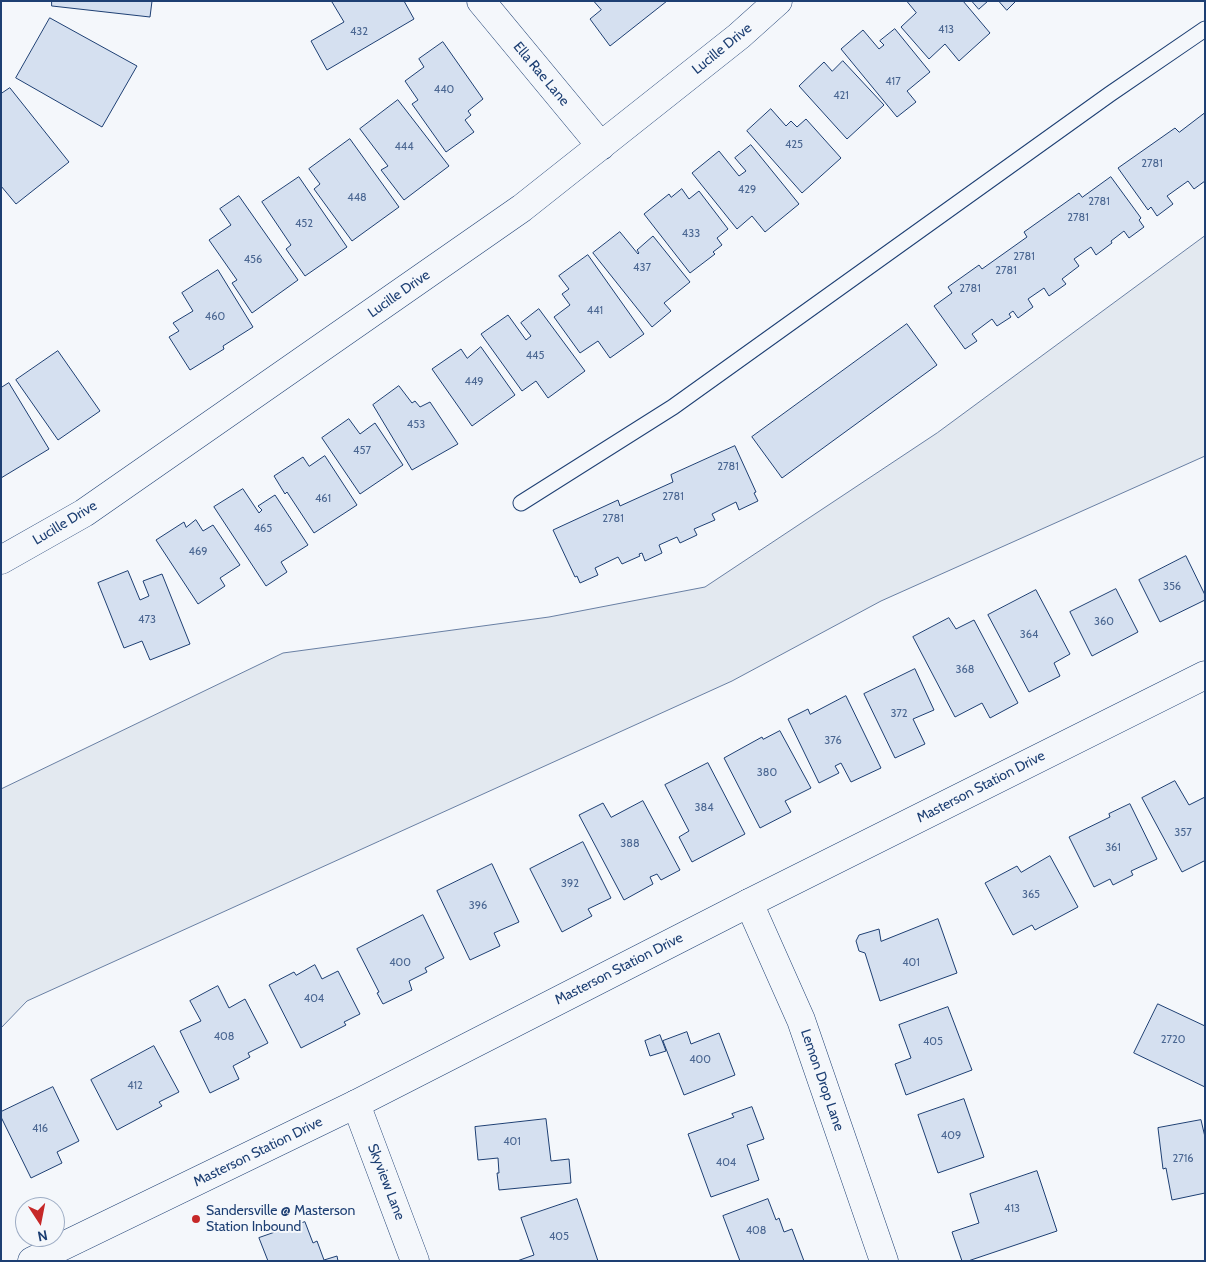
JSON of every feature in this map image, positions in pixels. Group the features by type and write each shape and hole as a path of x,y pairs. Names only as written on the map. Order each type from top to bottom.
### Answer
{"street":[{"name":"Ella Rae Lane","path":"481,1 601,146"},
{"name":"Lucille Drive","path":"1,560 84,513 522,208 739,36 778,1"},
{"name":"Masterson Station Drive","path":"32,1261 356,1104 749,903 1205,675"},
{"name":"Lemon Drop Lane","path":"749,903 801,1020 884,1261"},
{"name":"Skyview Lane","path":"356,1104 415,1261"}],"lane":[{"path":"521,503 673,407 1094,106 1205,29"}],"shaded area":[{"path":"1205,236 1205,456 881,601 732,681 27,1001 1,1028 1,789 283,653 549,617 705,587 937,433"}],"building":[{"path":"52,1 152,1 150,17 52,6"},
{"path":"333,1 404,1 414,19 327,70 311,41 344,22"},
{"path":"594,1 667,1 610,46 590,19 601,10"},
{"path":"907,1 963,1 990,33 959,61 945,44 929,59 901,27 916,13"},
{"path":"972,1 988,1 979,9"},
{"path":"999,1 1016,1 1007,10"},
{"path":"50,18 137,66 102,127 16,78"},
{"path":"895,29 930,72 907,91 916,102 897,117 841,49 863,30 879,49 884,45 880,41"},
{"path":"443,42 483,99 468,111 471,115 465,120 474,132 446,152 412,104 418,100 405,81 424,67 419,59"},
{"path":"843,61 884,105 847,139 799,86 824,62 832,71"},
{"path":"10,88 69,162 16,204 1,186 1,94"},
{"path":"398,100 449,166 404,200 381,170 388,166 360,129"},
{"path":"771,109 786,126 791,121 797,127 806,119 841,158 802,193 747,131"},
{"path":"1205,113 1205,181 1194,189 1188,181 1167,196 1173,204 1157,216 1151,207 1148,210 1118,168 1175,128 1179,132"},
{"path":"350,139 399,207 352,241 314,189 320,184 309,169"},
{"path":"751,145 799,204 765,232 752,216 737,229 692,173 719,151 739,176 746,171 735,158"},
{"path":"299,177 347,247 305,276 286,249 291,245 262,202"},
{"path":"1111,177 1141,218 1139,220 1144,227 1129,238 1124,231 1096,255 1091,247 1074,259 1079,266 1062,279 1066,284 1049,296 1044,288 1028,299 1033,307 1018,318 1013,311 1009,314 1011,317 997,326 992,319 972,334 977,341 965,349 934,306 952,293 948,287 979,265 982,269 1027,237 1024,232 1079,193 1082,197"},
{"path":"682,189 689,199 699,191 728,229 717,238 722,245 713,252 715,254 690,273 644,214 669,194 671,197"},
{"path":"239,196 298,280 252,313 232,283 237,280 209,240 231,225 220,209"},
{"path":"620,232 638,254 637,250 653,236 690,282 664,303 671,311 652,327 593,253"},
{"path":"588,255 644,334 610,358 598,341 580,353 554,317 570,305 562,294 569,289 559,276"},
{"path":"218,270 253,327 223,346 224,349 190,370 169,337 179,331 173,323 193,311 182,293"},
{"path":"539,309 585,371 548,398 536,381 522,391 481,334 508,315 526,340 531,336 521,323"},
{"path":"907,324 937,365 782,478 752,437"},
{"path":"481,347 515,395 472,426 432,369 461,349 467,358"},
{"path":"58,351 100,411 58,440 16,380"},
{"path":"9,383 49,449 1,478 1,388"},
{"path":"399,386 412,403 415,401 420,407 430,402 458,444 412,470 373,405"},
{"path":"349,419 360,434 375,423 403,465 360,494 322,438"},
{"path":"735,446 756,492 754,493 758,501 739,510 736,502 712,514 715,520 694,529 697,535 680,543 677,537 659,545 662,553 645,561 642,553 639,554 640,556 622,564 618,557 595,568 598,575 580,583 577,576 575,577 553,530 618,500 620,506 673,482 671,475"},
{"path":"325,456 357,505 314,533 274,476 303,457 309,466"},
{"path":"243,489 259,513 262,510 258,506 275,495 308,545 281,562 287,572 266,586 214,507"},
{"path":"196,520 203,531 213,525 240,565 220,578 225,586 198,604 156,540 184,522 186,527"},
{"path":"1186,556 1205,595 1205,600 1160,622 1139,580"},
{"path":"128,571 140,600 149,596 143,581 162,574 190,644 150,660 142,641 124,648 98,583"},
{"path":"1116,589 1138,632 1092,656 1070,612"},
{"path":"1036,590 1070,654 1054,663 1060,676 1029,692 988,615"},
{"path":"949,618 956,629 974,620 1018,703 990,718 982,703 955,717 913,637"},
{"path":"915,669 934,710 913,719 925,744 895,758 864,694"},
{"path":"846,696 881,768 851,782 841,763 835,766 839,773 819,783 788,719 808,709 810,714"},
{"path":"780,731 811,788 785,801 791,812 760,828 724,758 762,737 763,739"},
{"path":"708,763 745,834 692,862 679,837 689,831 665,785"},
{"path":"1175,781 1189,805 1205,797 1205,862 1182,872 1142,798"},
{"path":"643,801 680,870 661,880 657,874 650,877 653,884 624,900 579,815 603,803 611,817"},
{"path":"1130,804 1157,859 1131,871 1133,875 1113,885 1110,879 1094,887 1069,837 1110,817 1109,814"},
{"path":"583,842 611,898 588,909 592,916 562,932 530,869"},
{"path":"1050,856 1078,907 1035,930 1032,925 1013,935 985,883 1017,866 1021,872"},
{"path":"492,864 519,922 494,933 500,946 470,960 437,891"},
{"path":"423,915 444,958 425,968 427,972 409,981 412,990 383,1004 377,993 379,992 357,949"},
{"path":"938,919 957,973 880,1001 865,953 859,951 856,941 859,935 879,929 881,941"},
{"path":"315,965 322,979 338,971 360,1014 344,1022 346,1025 301,1048 269,985 294,972 296,975"},
{"path":"218,986 229,1008 245,999 268,1043 248,1053 250,1057 233,1066 239,1079 210,1093 180,1031 201,1021 190,1001"},
{"path":"1158,1004 1205,1026 1205,1087 1134,1053"},
{"path":"948,1007 972,1070 906,1095 895,1064 911,1058 899,1025"},
{"path":"687,1032 691,1044 719,1033 735,1075 684,1095 663,1041"},
{"path":"660,1035 666,1051 650,1056 645,1041"},
{"path":"154,1046 179,1092 159,1102 162,1106 117,1130 91,1080"},
{"path":"53,1087 79,1141 57,1152 62,1163 31,1178 1,1117 1,1112"},
{"path":"964,1099 984,1157 938,1173 918,1115"},
{"path":"752,1107 764,1139 747,1145 759,1180 711,1197 688,1134 734,1117 732,1114"},
{"path":"546,1119 551,1161 569,1159 571,1183 499,1190 498,1158 478,1160 475,1127"},
{"path":"1201,1120 1205,1137 1205,1193 1172,1200 1166,1168 1163,1169 1158,1128"},
{"path":"1037,1171 1057,1231 968,1261 962,1261 952,1232 979,1223 970,1194"},
{"path":"577,1199 598,1261 517,1261 534,1255 521,1218"},
{"path":"768,1199 776,1220 779,1218 784,1232 792,1229 804,1261 740,1261 723,1216"},
{"path":"305,1222 313,1243 317,1241 324,1260 337,1256 338,1261 268,1261 259,1238"}],"place":[{"name":"Sandersville @ Masterson Station Inbound","path":"196,1219"}]}
